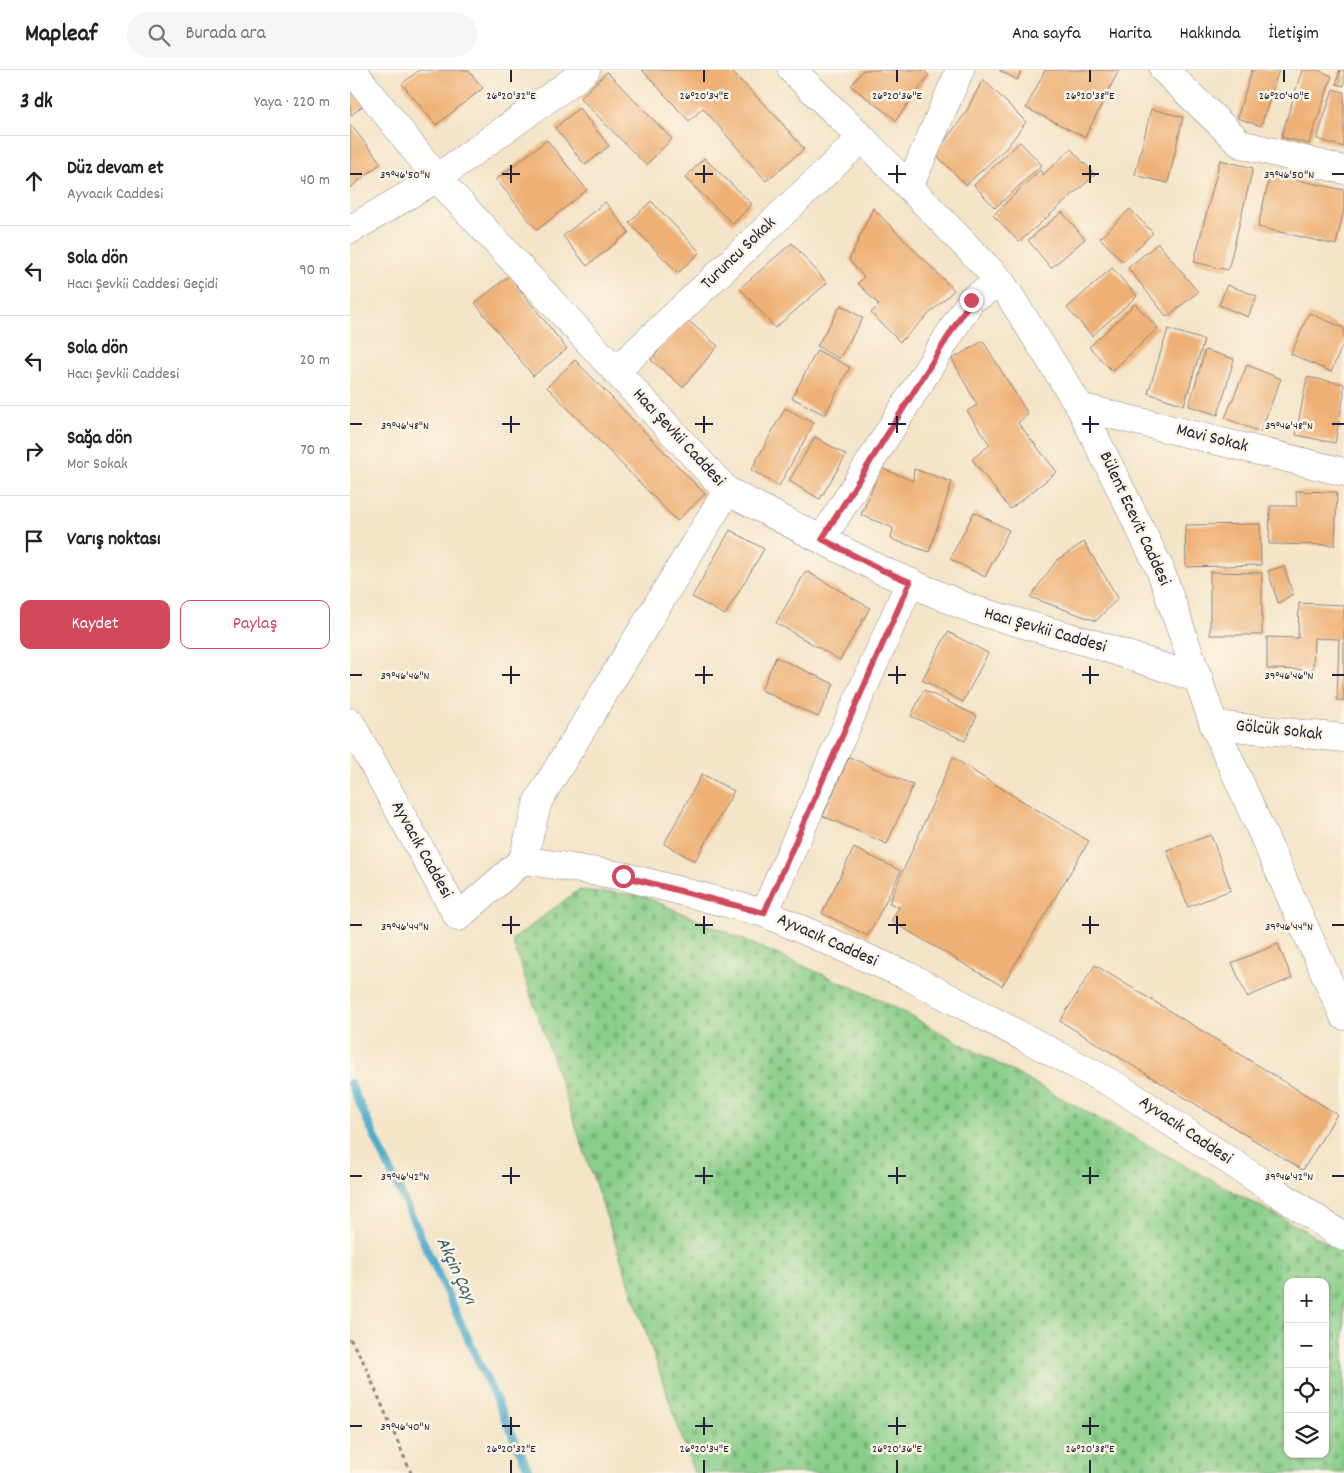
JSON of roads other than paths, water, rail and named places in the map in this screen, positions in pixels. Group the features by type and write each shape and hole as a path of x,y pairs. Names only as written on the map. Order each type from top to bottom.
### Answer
{"street":[{"name":"Hacı Şevkii Caddesi","path":"352,70 437,178 727,491 882,570 971,609 1094,644 1199,680"},
{"path":"350,230 437,178 586,70"},
{"name":"Bülent Ecevit Caddesi","path":"792,70 862,138 1001,282 1080,407 1160,569 1214,725 1344,1016"},
{"path":"909,187 960,70"},
{"path":"1164,70 1241,144 1344,170"},
{"name":"Turuncu Sokak","path":"616,371 862,138"},
{"path":"822,539 971,300 1001,282"},
{"name":"Mavi Sokak","path":"1080,407 1344,472"},
{"path":"523,860 538,801 727,491"},
{"path":"764,913 910,582"},
{"name":"Ayvacık Caddesi","path":"350,722 458,918 523,860 623,876 764,913 908,976 1120,1088 1344,1236"},
{"name":"Gölcük Sokak","path":"1214,725 1344,738"}],"waterway":[{"name":"Akçin Çayı","path":"350,1083 530,1473"}]}
